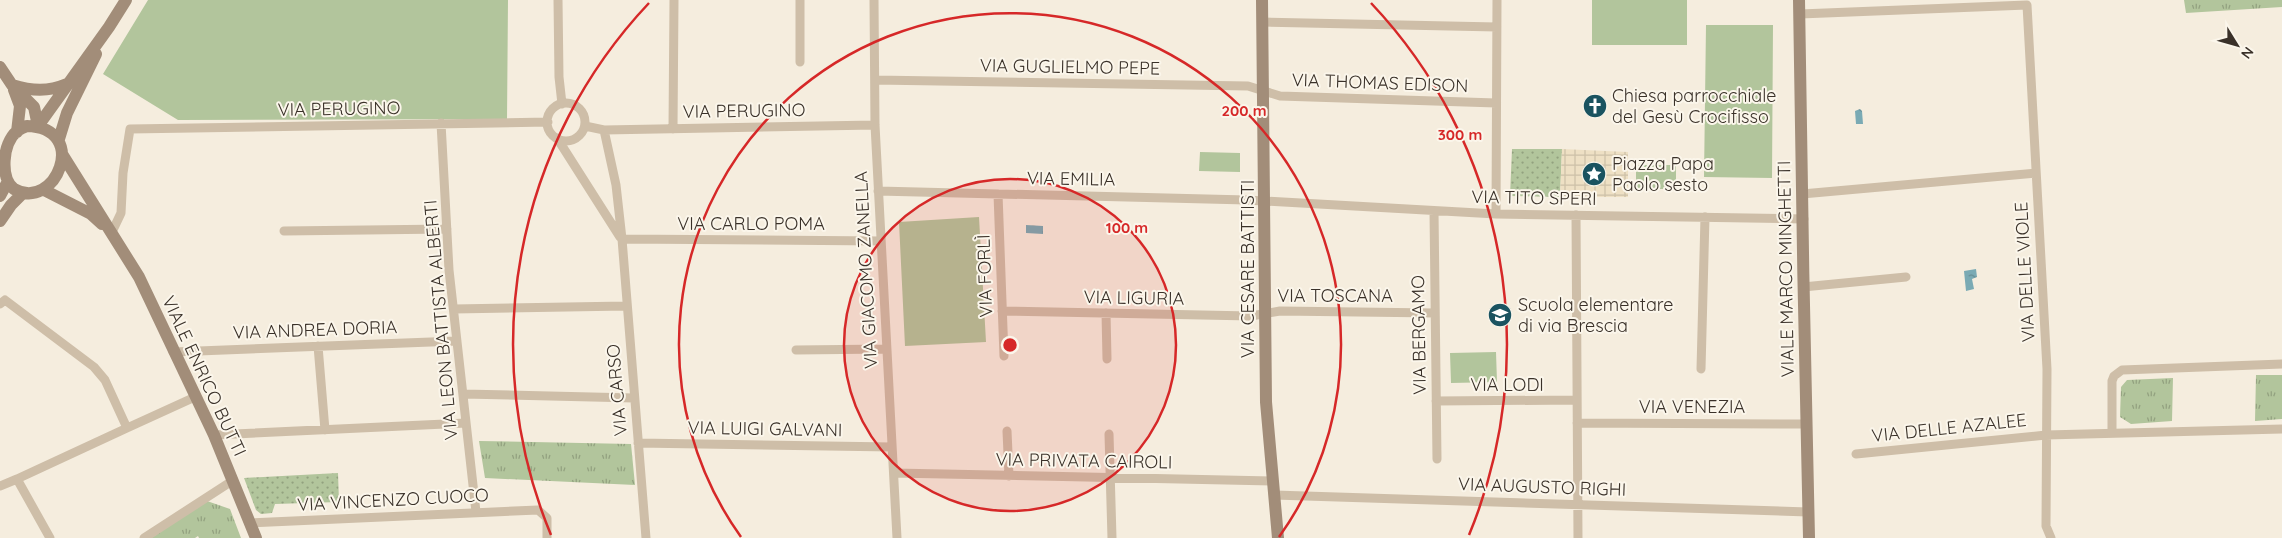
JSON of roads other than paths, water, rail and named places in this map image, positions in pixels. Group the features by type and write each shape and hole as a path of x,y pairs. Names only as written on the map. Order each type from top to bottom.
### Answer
{"street":[{"path":"38,126 109,27 126,0"},
{"path":"558,0 559,77 562,104"},
{"path":"673,129 674,0"},
{"path":"800,0 800,62"},
{"name":"VIA GIACOMO ZANELLA","path":"874,0 875,125 897,538"},
{"name":"VIA CESARE BATTISTI","path":"1262,0 1266,402 1278,538"},
{"path":"1496,214 1497,0"},
{"name":"VIALE MARCO MINGHETTI","path":"1799,0 1809,538"},
{"name":"VIA DELLE VIOLE","path":"1800,14 2027,4 2047,369 2046,526 2050,538"},
{"path":"1262,22 1497,27"},
{"path":"12,85 20,106 16,132 4,153 3,170 7,184 23,193 35,194 44,190 53,181 60,167 62,154 59,139 67,113 109,27"},
{"path":"0,67 12,85 34,107 38,126"},
{"name":"VIA GUGLIELMO PEPE","path":"875,80 1248,86 1264,91"},
{"path":"12,85 41,91 55,89 67,84"},
{"name":"VIA THOMAS EDISON","path":"1264,91 1280,96 1496,103"},
{"path":"569,103 580,109 584,114 584,126 574,139 557,138 550,131 548,122 552,110 562,104 569,103"},
{"name":"VIA PERUGINO","path":"112,232 122,213 122,174 130,129 548,122"},
{"name":"VIA LEON BATTISTA ALBERTI","path":"441,124 454,309 476,512"},
{"name":"VIA PERUGINO","path":"584,126 604,130 875,125"},
{"path":"16,132 27,126 38,126 46,128 59,139"},
{"name":"VIA CARSO","path":"604,130 616,185 622,239 646,538"},
{"name":"VIA CARSO","path":"557,138 622,239"},
{"name":"VIALE ENRICO BUTTI","path":"62,154 139,277 214,435 256,538"},
{"path":"1802,194 2036,173"},
{"path":"0,196 7,184"},
{"path":"44,190 91,214 112,232"},
{"name":"VIA EMILIA","path":"878,191 1264,201"},
{"path":"0,221 11,205 23,193"},
{"name":"VIA FORLÌ","path":"998,194 1004,356"},
{"name":"VIA TITO SPERI","path":"1264,201 1496,214 1804,219"},
{"name":"VIA BERGAMO","path":"1434,211 1437,459"},
{"path":"1576,215 1578,538"},
{"path":"1701,369 1705,217"},
{"path":"284,232 447,229"},
{"name":"VIA CARLO POMA","path":"622,239 881,241"},
{"path":"1803,287 1906,277"},
{"path":"0,304 5,300 94,367 106,380 127,428"},
{"path":"454,309 626,306"},
{"name":"VIA LIGURIA","path":"1002,311 1251,316 1265,314"},
{"name":"VIA TOSCANA","path":"1265,314 1280,311 1435,313"},
{"path":"1106,313 1107,359"},
{"name":"VIA ANDREA DORIA","path":"173,352 457,341"},
{"path":"318,346 324,430"},
{"path":"796,350 887,349"},
{"path":"2112,433 2112,381 2114,376 2122,370 2282,364"},
{"path":"463,394 634,398"},
{"path":"0,486 195,397"},
{"name":"VIA LODI","path":"1436,401 1577,400"},
{"path":"214,435 466,423"},
{"name":"VIA VENEZIA","path":"1577,423 1806,424"},
{"name":"VIA DELLE AZALEE","path":"1856,454 2046,435 2282,429"},
{"path":"1007,431 1009,476"},
{"path":"1109,434 1112,538"},
{"name":"VIA LUIGI GALVANI","path":"638,443 892,447"},
{"name":"VIA PRIVATA CAIROLI","path":"894,473 1273,481"},
{"path":"17,479 50,538"},
{"path":"144,538 232,480"},
{"name":"VIA AUGUSTO RIGHI","path":"1274,495 1808,512"},
{"name":"VIA VINCENZO CUOCO","path":"250,523 538,510 547,518 547,538"}],"water":[{"path":"1860,109 1862,111 1863,124 1856,124 1855,111"},
{"path":"1026,225 1043,226 1043,234 1026,233"},
{"path":"1976,269 1977,277 1972,279 1974,289 1966,291 1964,271"}],"place":[{"name":"Chiesa parrocchiale del Gesù Crocifisso","path":"1595,106"},
{"name":"Piazza Papa Paolo sesto","path":"1594,174"},
{"name":"Scuola elementare di via Brescia","path":"1500,315"}]}
